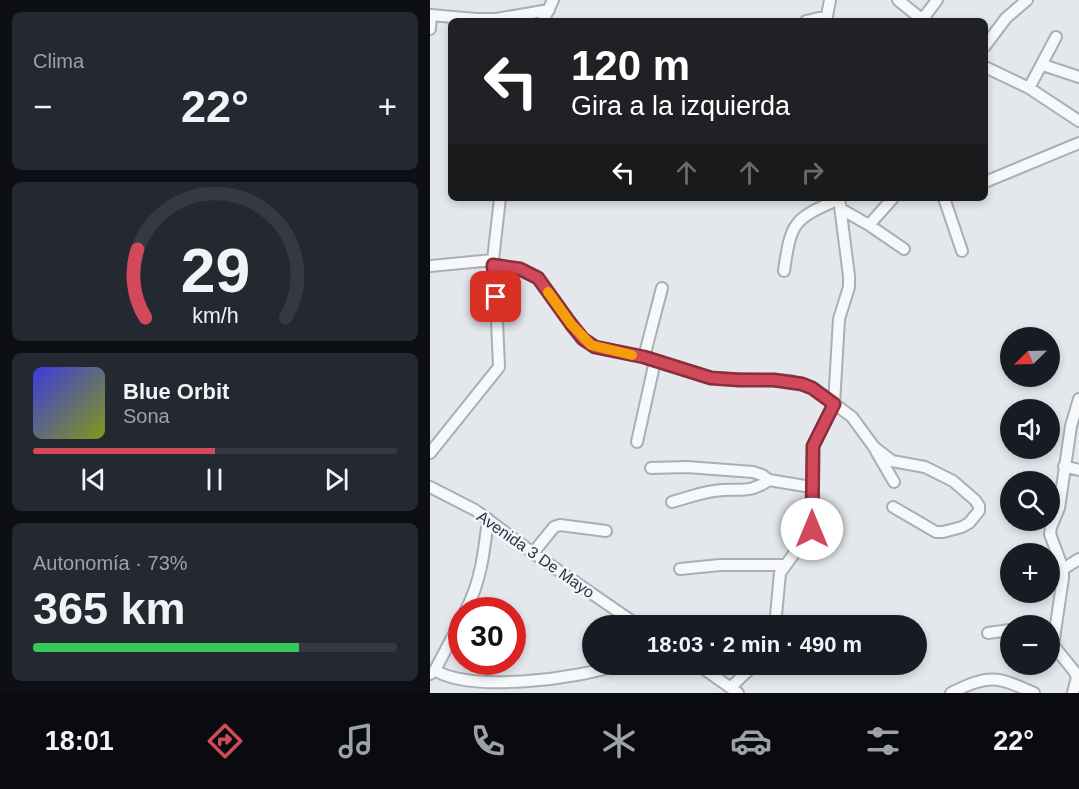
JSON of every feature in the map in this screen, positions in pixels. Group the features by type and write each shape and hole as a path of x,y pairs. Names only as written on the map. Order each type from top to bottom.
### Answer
{"street":[{"path":"827,18 830,0"},
{"path":"898,0 920,18"},
{"path":"924,18 937,0"},
{"path":"988,42 1006,18 1027,0"},
{"path":"500,18 551,5"},
{"path":"430,29 431,15 458,18"},
{"path":"1029,88 1056,37"},
{"path":"1043,64 1078,77"},
{"path":"988,68 1029,88 1078,121"},
{"path":"988,181 1078,143"},
{"path":"430,453 499,368 493,262 500,201"},
{"path":"869,225 890,201"},
{"path":"945,201 962,251"},
{"path":"840,202 904,249"},
{"path":"784,271 788,243 795,225 803,217 840,202"},
{"path":"776,615 779,580 784,565 810,533 813,446 834,404 839,319 849,287 840,202"},
{"path":"430,266 493,262 520,269 538,278 571,324 591,345 649,359 711,378 774,380 802,384 812,388 852,417 874,447 894,482"},
{"path":"637,442 662,288"},
{"path":"1055,615 1063,570 1050,534 1058,508 1071,426 1078,399"},
{"path":"874,447 899,464 925,467 953,481 975,500 979,506 979,512 962,527 936,532 893,507"},
{"path":"1064,466 1078,470"},
{"path":"651,468 687,467 753,472 769,480 811,487"},
{"path":"672,502 714,491 751,490 769,480"},
{"name":"Avenida 3 De Mayo","path":"430,487 488,519 532,554 623,615"},
{"path":"473,597 483,563 488,519"},
{"path":"532,554 554,527 560,525 606,531"},
{"path":"1063,570 1078,559"},
{"path":"680,569 720,565 784,565"},
{"path":"988,633 1000,631"},
{"path":"448,644 432,673 457,682 502,687 553,680 582,673"},
{"path":"1060,653 1075,670 1078,678 1072,693"},
{"path":"713,675 734,690 746,675"},
{"path":"951,693 983,680 995,678 1034,693"},
{"path":"553,680 554,693"}],"slow traffic":[{"path":"548,292 583,339 591,345 632,355"}],"route":[{"path":"496,297 493,265 510,266 527,271 544,285 583,339 595,347 644,357 711,378 791,381 812,388 834,404 813,446 812,529"}]}
